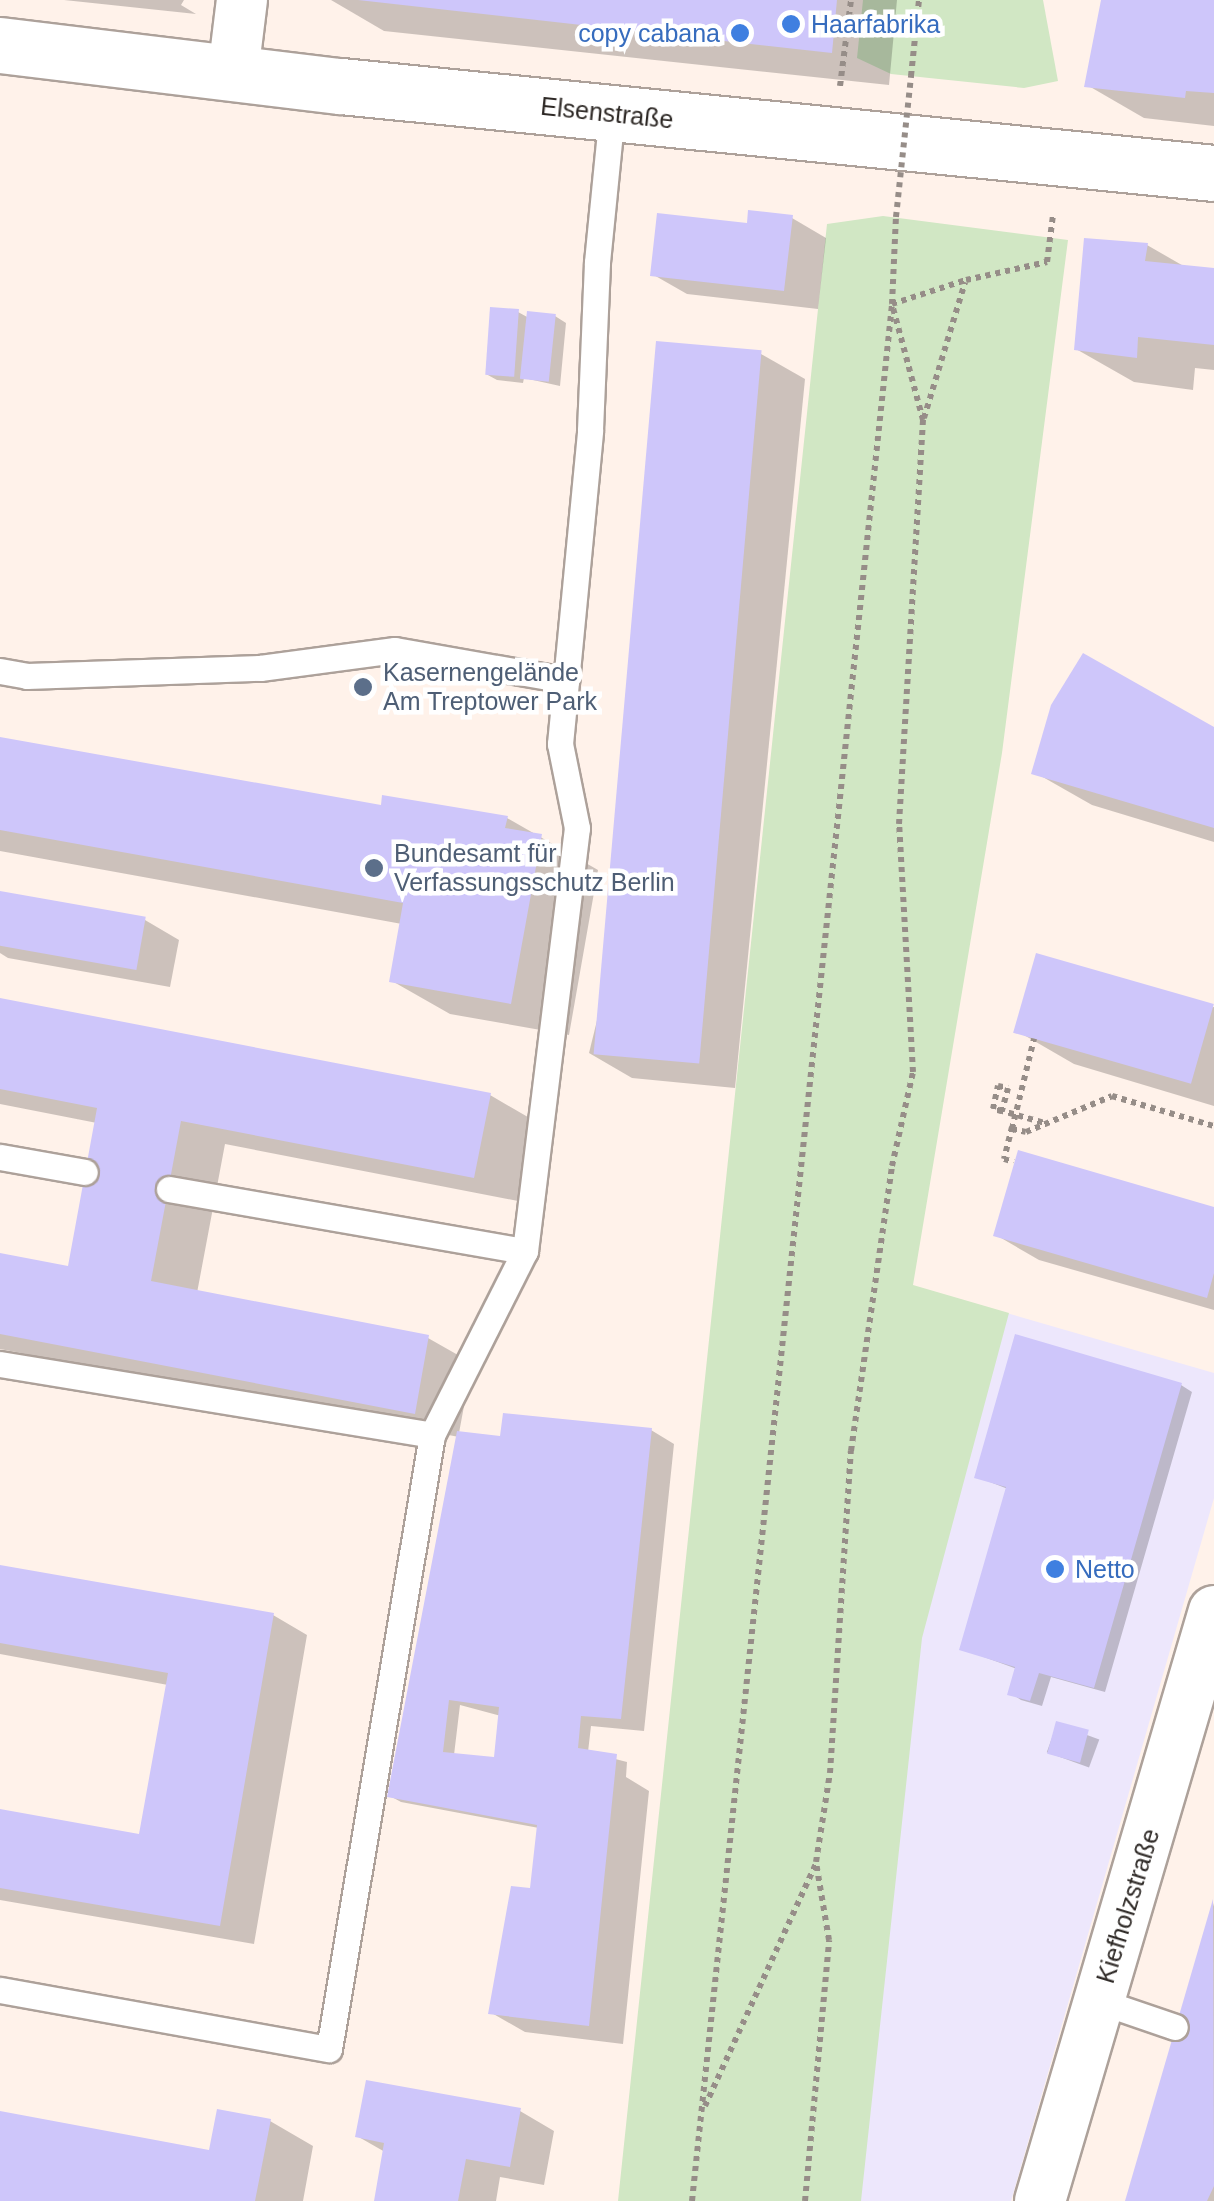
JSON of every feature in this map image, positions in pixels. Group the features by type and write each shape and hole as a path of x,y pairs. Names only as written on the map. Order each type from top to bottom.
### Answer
{"street":[{"path":"233,73 242,0"},
{"name":"Elsenstraße","path":"0,45 612,113 1214,173"},
{"name":"Kiefholzstraße","path":"1040,2201 1214,1611"}],"lane":[{"path":"0,1990 328,2049 432,1435 525,1251 577,828 560,744 590,430 597,262 612,113"},
{"path":"0,671 26,676 260,668 395,650 566,680"},
{"path":"0,1157 85,1172"},
{"path":"169,1189 525,1251"},
{"path":"0,1364 432,1435"},
{"path":"1099,2001 1175,2028"}],"path":[{"path":"840,86 851,0"},
{"path":"692,2201 892,304 896,217 919,0"},
{"path":"892,304 966,280 1047,262 1053,215"},
{"path":"701,2114 816,1862 830,1773 851,1450 892,1166 913,1072 899,824 923,420 966,280"},
{"path":"892,304 923,420"},
{"path":"1014,1162 1004,1159 1034,1039"},
{"path":"993,1109 998,1086 1008,1088 1002,1111"},
{"path":"1012,1128 1026,1132 1112,1096 1214,1126"},
{"path":"993,1109 1014,1114"},
{"path":"993,1109 1048,1123"},
{"path":"805,2201 828,1940 816,1862"}],"shaded area":[{"path":"913,1286 1214,1373 1214,1498 1011,2201 823,2201"}],"green space":[{"path":"863,0 1043,0 1058,81 1024,88 891,74 857,58"},
{"path":"883,216 1068,240 1002,753 913,1285 1009,1313 922,1638 861,2201 618,2201 827,224"}],"building":[{"path":"358,0 837,0 832,53"},
{"path":"1101,0 1214,0 1214,93 1186,91 1185,98 1084,87"},
{"path":"748,210 793,215 784,291 650,276 657,213 747,223"},
{"path":"1084,238 1148,243 1145,261 1214,268 1214,345 1138,337 1137,358 1074,350"},
{"path":"490,307 519,309 514,377 485,375"},
{"path":"527,311 556,314 549,382 520,379"},
{"path":"656,341 762,350 699,1064 594,1054"},
{"path":"1083,653 1214,727 1214,828 1031,774 1051,705"},
{"name":"Bundesamt für Verfassungsschutz Berlin","path":"0,737 381,805 382,795 508,816 505,828 542,834 511,1004 389,982 403,903 0,830"},
{"path":"0,891 146,917 136,970 0,946"},
{"path":"1036,953 1214,1004 1191,1084 1013,1033"},
{"path":"0,998 491,1093 474,1178 181,1121 151,1281 429,1335 415,1414 0,1334 0,1253 68,1266 97,1108 0,1089"},
{"path":"1018,1150 1214,1207 1214,1273 1207,1298 993,1236"},
{"name":"Netto","path":"1015,1334 1182,1383 1094,1688 1039,1673 1030,1701 1007,1695 1015,1667 959,1650 1006,1487 974,1478"},
{"path":"503,1413 652,1428 621,1719 581,1716 578,1748 617,1754 589,2026 488,2014 511,1886 530,1888 537,1825 387,1797 457,1431 500,1436","holes":["449,1700 499,1707 494,1757 443,1752"]},
{"path":"0,1565 274,1613 220,1926 0,1888 0,1809 139,1834 168,1673 0,1643"},
{"path":"1056,1721 1089,1730 1080,1763 1047,1754"},
{"path":"1213,1899 1214,2186 1207,2201 1125,2201"},
{"path":"366,2080 521,2108 510,2167 466,2159 458,2201 374,2201 384,2143 355,2137"},
{"path":"217,2109 271,2119 255,2201 0,2201 0,2111 209,2150"}],"place":[{"name":"Haarfabrika","path":"791,24"},
{"name":"copy cabana","path":"740,33"},
{"name":"Kasernengelände Am Treptower Park","path":"363,687"},
{"name":"Bundesamt für Verfassungsschutz Berlin","path":"374,868"},
{"name":"Netto","path":"1055,1569"}]}
